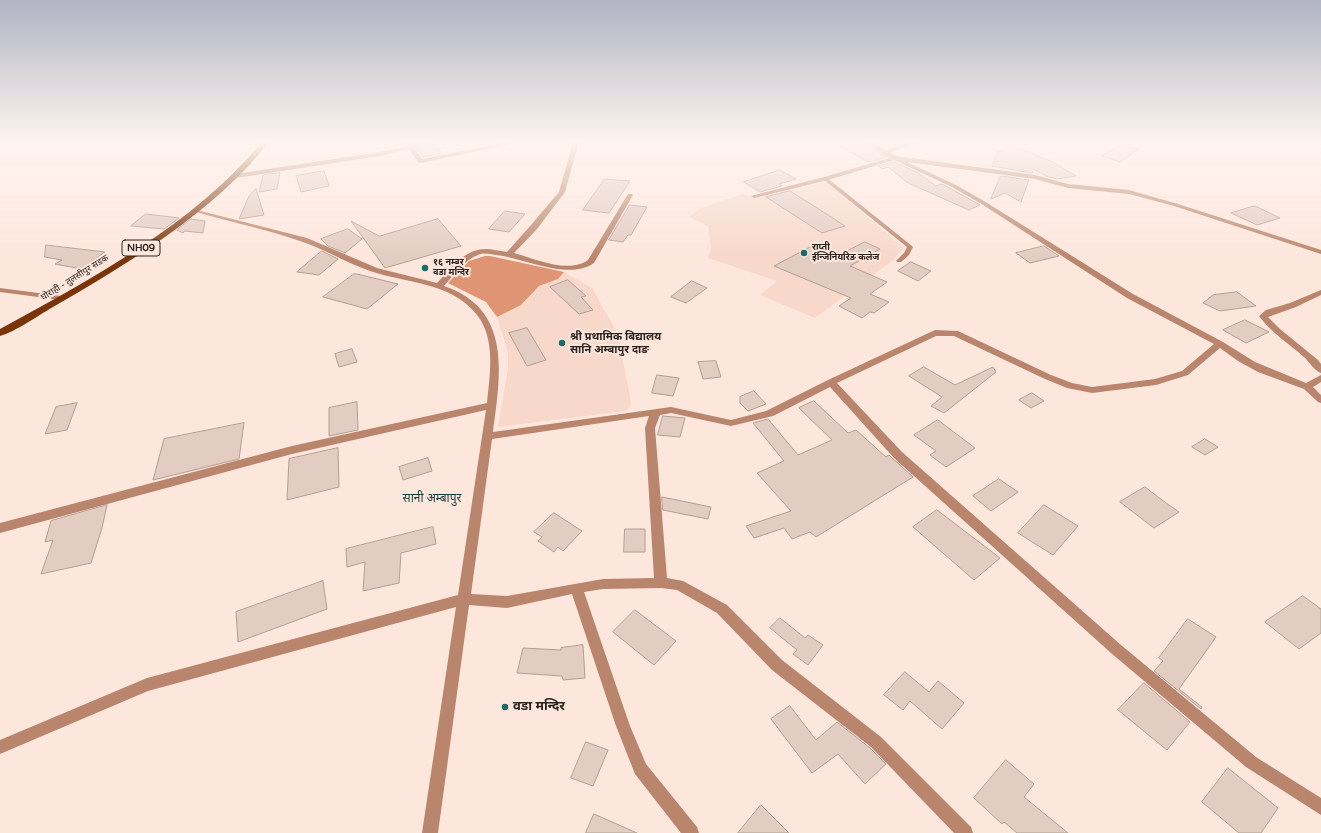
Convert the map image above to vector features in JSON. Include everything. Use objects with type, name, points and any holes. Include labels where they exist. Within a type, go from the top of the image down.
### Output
[{"type":"main road","name":"घोराही - तुलसीपुर सडक","points":[[0,333],[61,298],[168,232],[230,181]]},
{"type":"street","points":[[509,254],[534,227],[562,192],[565,181]]},
{"type":"street","points":[[754,196],[818,181]]},
{"type":"street","points":[[943,181],[982,202],[1130,296],[1220,344],[1239,359],[1256,369],[1307,388],[1321,400]]},
{"type":"street","points":[[1049,181],[1068,186],[1129,192],[1176,205],[1321,252]]},
{"type":"street","points":[[439,286],[462,261],[475,253],[484,250],[509,254],[562,268],[584,266],[591,261],[630,195]]},
{"type":"street","points":[[195,210],[304,240],[373,270],[439,286],[465,300],[480,312],[491,330],[496,356],[492,405],[430,833]]},
{"type":"street","points":[[0,290],[61,298]]},
{"type":"street","points":[[1321,292],[1293,305],[1269,312],[1263,316],[1272,328],[1312,358],[1321,370]]},
{"type":"street","points":[[488,436],[671,410],[731,423],[769,414],[831,382],[935,333],[955,333],[1048,377],[1070,386],[1092,390],[1156,382],[1185,373],[1220,344]]},
{"type":"street","points":[[1307,388],[1321,378]]},
{"type":"street","points":[[831,382],[898,455],[1116,649],[1251,762],[1321,807]]},
{"type":"street","points":[[0,528],[292,450],[492,405]]},
{"type":"street","points":[[656,412],[650,428],[661,583]]},
{"type":"street","points":[[0,747],[147,685],[465,599],[507,602],[604,584],[661,583],[679,585],[722,608],[777,665],[876,742],[965,833]]},
{"type":"street","points":[[576,588],[623,726],[640,769],[691,833]]},
{"type":"lane","points":[[828,181],[910,247],[907,254],[899,261]]},
{"type":"shaded area","name":"राप्ती ईन्जिनियरिङ कलेज","points":[[826,182],[904,248],[892,261],[815,318],[760,295],[777,281],[708,258],[711,248],[708,226],[689,217],[699,209],[743,194],[754,198]]},
{"type":"shaded area","points":[[485,256],[564,272],[558,279],[539,286],[521,305],[497,317],[486,302],[448,283],[469,261]]},
{"type":"shaded area","name":"श्री प्रथामिक बिद्यालय सानि अम्बापुर दाङ","points":[[564,272],[592,288],[618,334],[631,403],[630,407],[625,411],[498,427],[508,369],[508,352],[497,317],[521,305],[539,286],[558,279]]},
{"type":"building","points":[[262,181],[279,181],[277,189],[259,192]]},
{"type":"building","points":[[298,181],[327,181],[329,186],[301,192]]},
{"type":"building","points":[[604,181],[630,181],[609,213],[583,210]]},
{"type":"building","points":[[790,181],[779,184],[782,186],[760,192],[744,182]]},
{"type":"building","points":[[905,181],[929,181],[936,186],[941,184],[980,205],[969,210]]},
{"type":"building","points":[[999,181],[1029,181],[1021,202],[1005,193],[991,199]]},
{"type":"building","points":[[256,189],[264,215],[239,219],[249,196]]},
{"type":"building","points":[[790,191],[845,226],[822,233],[766,197]]},
{"type":"building","points":[[630,205],[647,207],[631,235],[628,235],[623,242],[609,240]]},
{"type":"building","points":[[1255,206],[1280,218],[1257,225],[1231,213]]},
{"type":"building","points":[[505,211],[525,214],[509,232],[489,229]]},
{"type":"building","points":[[146,214],[179,218],[164,229],[131,226]]},
{"type":"building","points":[[191,219],[205,221],[203,233],[185,231],[183,233],[177,230]]},
{"type":"building","points":[[438,219],[461,246],[385,268],[351,221],[379,236]]},
{"type":"building","points":[[348,229],[362,239],[345,253],[328,246],[321,239]]},
{"type":"building","points":[[865,242],[880,249],[850,266],[887,282],[870,294],[889,302],[874,313],[870,312],[862,318],[839,306],[851,298],[774,266],[810,247],[833,258]]},
{"type":"building","points":[[46,245],[105,252],[81,269],[55,264],[62,260],[45,257]]},
{"type":"building","points":[[1044,246],[1059,256],[1030,263],[1016,253]]},
{"type":"building","points":[[322,251],[338,259],[319,275],[297,272]]},
{"type":"building","points":[[911,262],[931,271],[918,281],[898,271]]},
{"type":"building","points":[[354,274],[398,284],[367,309],[323,297]]},
{"type":"building","points":[[568,280],[586,296],[581,297],[593,310],[579,314],[550,287]]},
{"type":"building","points":[[692,281],[707,288],[686,303],[671,297]]},
{"type":"building","points":[[1237,292],[1256,306],[1220,311],[1203,303],[1213,295]]},
{"type":"building","points":[[1245,320],[1269,332],[1246,343],[1223,330]]},
{"type":"building","points":[[527,328],[546,360],[527,366],[509,333]]},
{"type":"building","points":[[352,349],[357,362],[339,367],[335,354]]},
{"type":"building","points":[[716,361],[721,377],[703,379],[698,362]]},
{"type":"building","points":[[924,367],[955,385],[993,367],[996,372],[944,413],[931,406],[942,397],[909,376]]},
{"type":"building","points":[[657,375],[679,378],[673,396],[652,393]]},
{"type":"building","points":[[754,391],[766,404],[748,411],[740,403],[740,397]]},
{"type":"building","points":[[1032,393],[1044,401],[1031,408],[1019,400]]},
{"type":"building","points":[[814,401],[848,433],[856,430],[886,457],[889,455],[913,477],[816,537],[810,532],[792,539],[784,528],[754,538],[746,526],[791,511],[757,473],[784,461],[753,423],[768,419],[798,455],[832,440],[799,408]]},
{"type":"building","points":[[357,402],[358,430],[329,436],[329,408]]},
{"type":"building","points":[[77,403],[67,430],[45,434],[56,407]]},
{"type":"building","points":[[663,416],[685,418],[680,437],[658,435]]},
{"type":"building","points":[[938,420],[975,448],[946,467],[930,455],[936,451],[914,435]]},
{"type":"building","points":[[244,423],[239,459],[153,480],[164,439]]},
{"type":"building","points":[[1205,439],[1218,447],[1205,455],[1192,447]]},
{"type":"building","points":[[338,448],[339,487],[287,500],[289,459]]},
{"type":"building","points":[[428,458],[432,471],[403,480],[399,467]]},
{"type":"building","points":[[999,479],[1018,492],[991,511],[973,496]]},
{"type":"building","points":[[1145,487],[1179,512],[1154,528],[1120,502]]},
{"type":"building","points":[[662,497],[711,507],[708,519],[663,510]]},
{"type":"building","points":[[107,505],[102,528],[91,563],[41,574],[53,540],[45,542],[51,521]]},
{"type":"building","points":[[1044,505],[1078,526],[1053,555],[1018,533]]},
{"type":"building","points":[[937,510],[1000,558],[974,580],[913,527]]},
{"type":"building","points":[[554,513],[582,531],[563,551],[558,547],[554,552],[538,541],[542,537],[534,532]]},
{"type":"building","points":[[433,527],[436,544],[401,553],[399,583],[363,591],[365,562],[347,567],[346,549]]},
{"type":"building","points":[[625,529],[645,529],[645,552],[624,552]]},
{"type":"building","points":[[323,581],[327,609],[238,642],[236,612]]},
{"type":"building","points":[[1303,596],[1321,609],[1321,633],[1299,649],[1265,622]]},
{"type":"building","points":[[635,610],[676,641],[654,665],[613,632]]},
{"type":"building","points":[[780,618],[805,638],[808,635],[823,645],[808,665],[793,654],[797,650],[770,628]]},
{"type":"building","points":[[1188,619],[1216,637],[1179,689],[1202,707],[1201,709],[1154,671],[1163,661],[1159,658]]},
{"type":"building","points":[[583,645],[585,678],[563,680],[562,676],[517,673],[523,648],[561,650],[561,648]]},
{"type":"building","points":[[905,672],[929,692],[938,681],[964,703],[942,729],[910,701],[903,710],[884,695]]},
{"type":"building","points":[[1144,683],[1190,722],[1167,750],[1118,710]]},
{"type":"building","points":[[790,706],[816,740],[837,722],[870,748],[886,764],[865,784],[838,754],[812,773],[771,719]]},
{"type":"building","points":[[586,742],[608,750],[593,786],[571,778]]},
{"type":"building","points":[[1006,760],[1034,784],[1024,797],[1068,833],[1017,833],[1004,822],[1002,824],[974,798]]},
{"type":"building","points":[[1228,768],[1278,808],[1261,833],[1239,833],[1202,802]]},
{"type":"building","points":[[761,805],[789,833],[738,833]]},
{"type":"building","points":[[594,814],[637,833],[586,833]]},
{"type":"place","name":"राप्ती ईन्जिनियरिङ कलेज","points":[[804,253]]},
{"type":"place","name":"१६ नम्बर वडा मन्दिर","points":[[425,268]]},
{"type":"place","name":"श्री प्रथामिक बिद्यालय सानि अम्बापुर दाङ","points":[[562,343]]},
{"type":"place","name":"वडा मन्दिर","points":[[505,707]]},
{"type":"district","name":"सानी अम्बापुर","points":[[432,499]]}]
